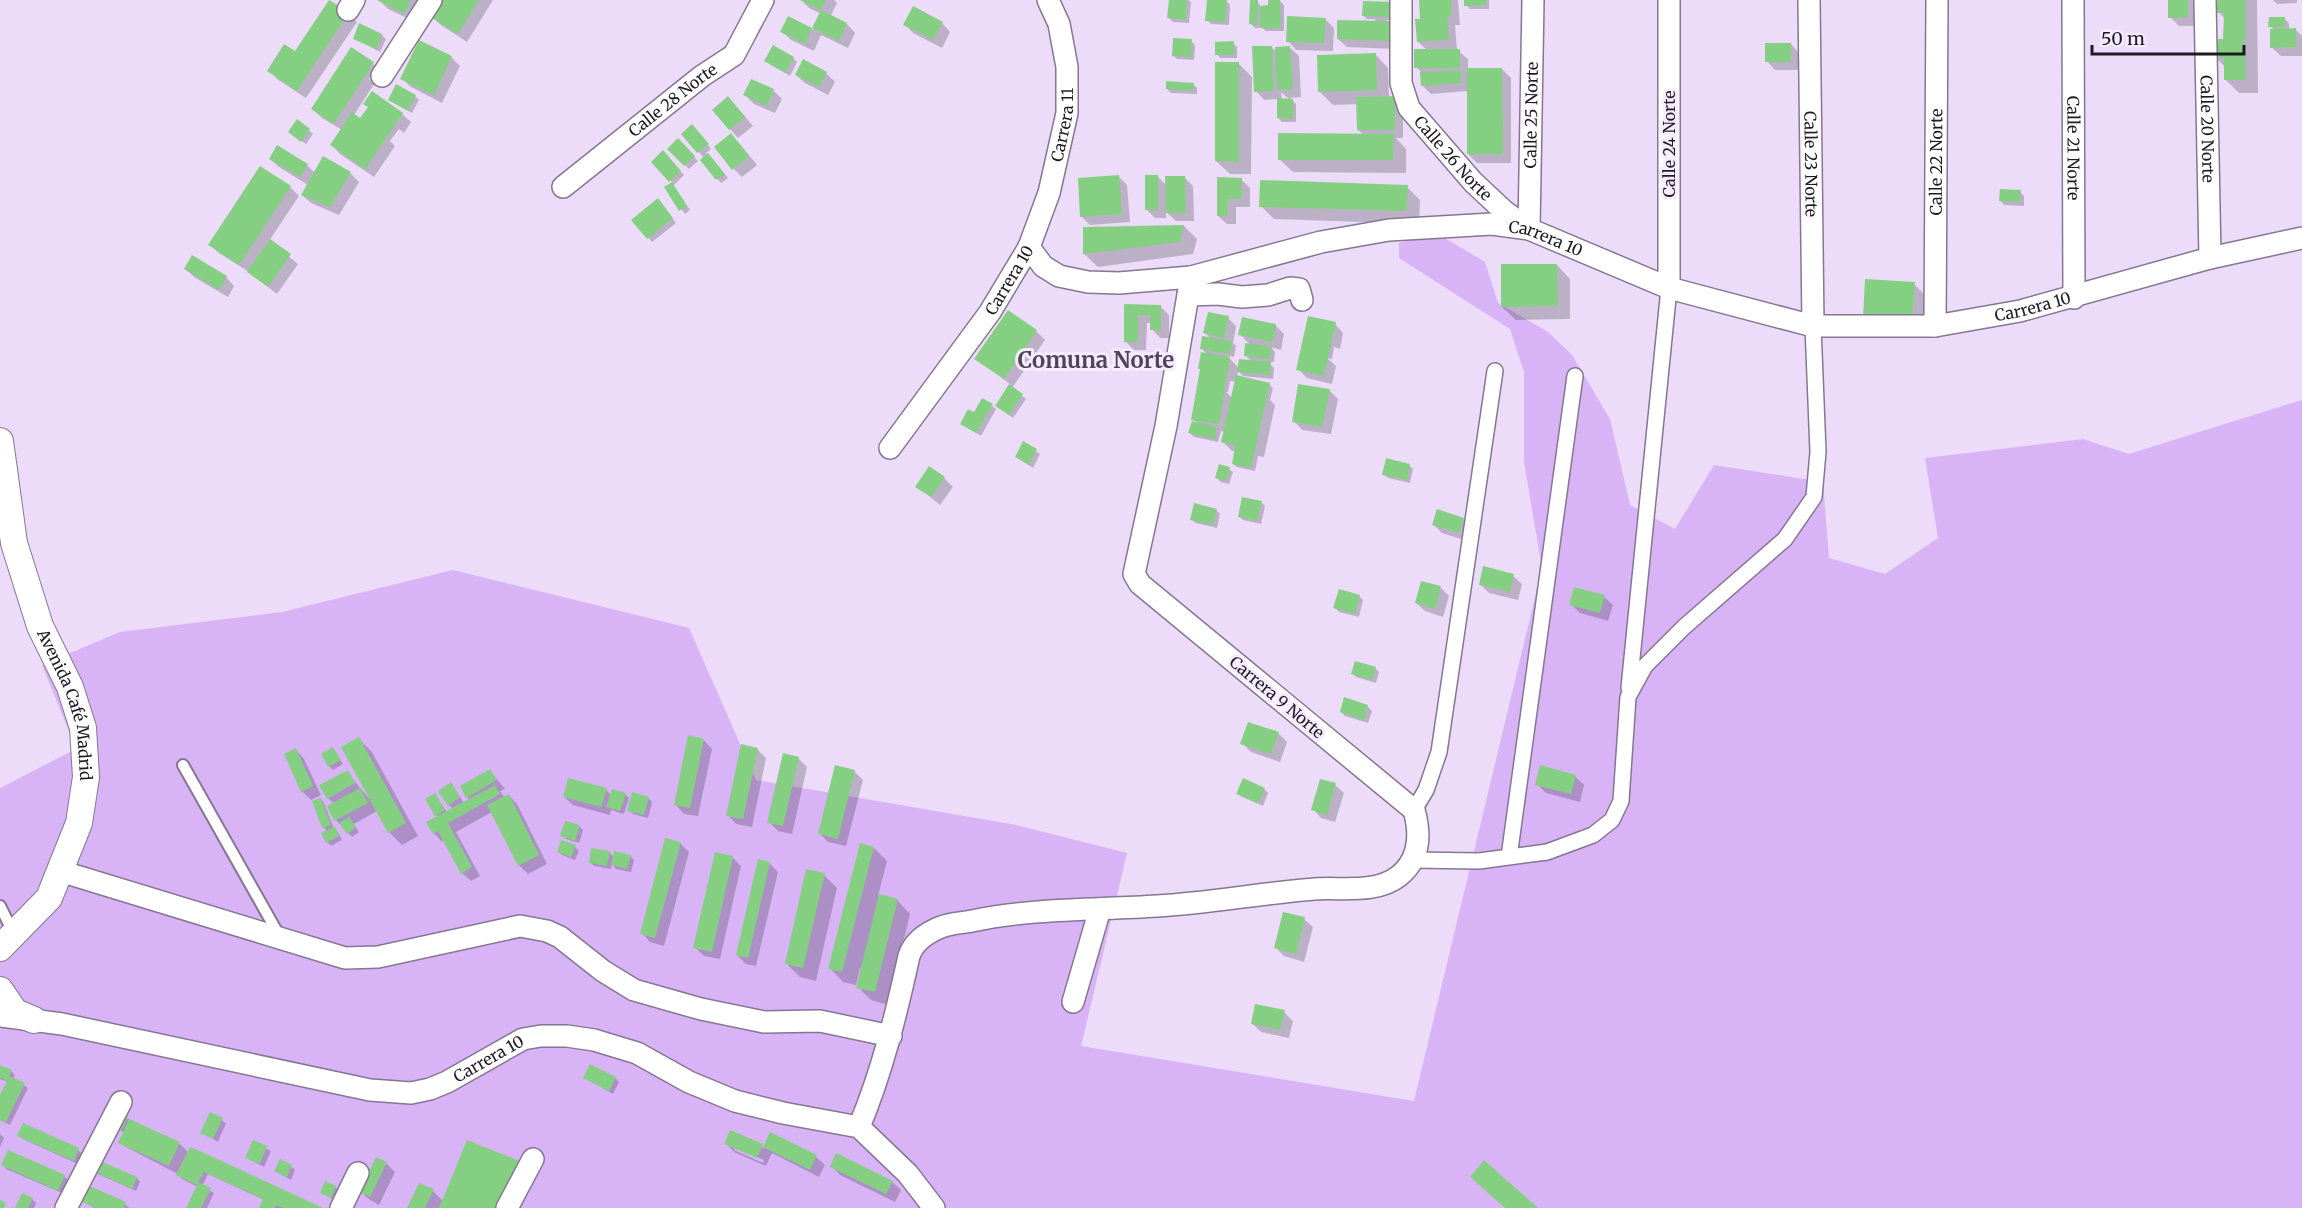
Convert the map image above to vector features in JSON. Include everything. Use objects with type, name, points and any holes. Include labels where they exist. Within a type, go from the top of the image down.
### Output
[{"type":"street","points":[[382,76],[431,0]]},
{"type":"street","name":"Calle 28 Norte","points":[[563,187],[702,76],[734,55],[763,0]]},
{"type":"street","name":"Carrera 11","points":[[1029,247],[1049,193],[1067,113],[1067,67],[1059,24],[1048,0]]},
{"type":"street","name":"Calle 26 Norte","points":[[1401,0],[1401,83],[1409,108],[1473,182],[1504,211],[1529,229]]},
{"type":"street","name":"Calle 25 Norte","points":[[1529,229],[1533,0]]},
{"type":"street","name":"Calle 24 Norte","points":[[1669,0],[1669,288]]},
{"type":"street","name":"Calle 23 Norte","points":[[1809,0],[1813,326]]},
{"type":"street","name":"Calle 22 Norte","points":[[1935,326],[1937,0]]},
{"type":"street","name":"Calle 21 Norte","points":[[2073,0],[2074,298]]},
{"type":"street","name":"Calle 20 Norte","points":[[2205,0],[2210,258]]},
{"type":"street","name":"Carrera 10","points":[[890,448],[990,312],[1029,247],[1043,266],[1059,276],[1088,282],[1190,286],[1321,242],[1389,230],[1491,224],[1529,229],[1669,288],[1813,326],[1935,326],[2020,311],[2074,298],[2210,258],[2302,238]]},
{"type":"street","points":[[1190,286],[1218,294],[1242,297],[1268,295],[1290,288],[1299,289],[1302,300]]},
{"type":"street","name":"Carrera 9 Norte","points":[[1190,286],[1166,426],[1134,574],[1140,584],[1414,810]]},
{"type":"street","points":[[1413,860],[1479,861],[1546,852],[1600,831],[1612,820],[1621,801],[1628,697],[1669,288]]},
{"type":"street","points":[[1628,697],[1645,666],[1684,627],[1785,539],[1814,497],[1818,452],[1813,326]]},
{"type":"street","points":[[934,1208],[908,1174],[859,1127],[874,1091],[891,1035],[909,956],[912,948],[920,939],[943,926],[1004,914],[1161,906],[1317,889],[1379,886],[1398,876],[1413,860],[1419,826],[1414,810],[1426,790],[1439,752],[1495,370]]},
{"type":"street","points":[[1509,857],[1575,376]]},
{"type":"street","name":"Avenida Café Madrid","points":[[0,441],[14,543],[40,626],[70,687],[83,728],[86,777],[80,822],[49,898],[4,945]]},
{"type":"street","points":[[60,871],[345,958],[378,957],[520,926],[534,927],[560,936],[603,971],[634,990],[701,1009],[764,1022],[820,1020],[891,1035]]},
{"type":"street","points":[[1073,1002],[1100,909]]},
{"type":"street","points":[[0,990],[15,1012],[34,1020]]},
{"type":"street","name":"Carrera 10","points":[[0,1016],[62,1024],[369,1090],[411,1094],[447,1082],[523,1039],[567,1036],[594,1040],[637,1053],[689,1082],[735,1101],[783,1113],[859,1127]]},
{"type":"street","points":[[66,1208],[121,1102]]},
{"type":"street","points":[[507,1208],[533,1160]]},
{"type":"street","points":[[341,1208],[358,1173]]},
{"type":"lane","points":[[183,765],[280,938]]},
{"type":"lane","points":[[0,906],[4,945]]},
{"type":"shaded area","points":[[1438,234],[1485,262],[1498,303],[1548,332],[1572,355],[1610,419],[1630,505],[1675,529],[1714,465],[1823,482],[1829,558],[1885,574],[1938,538],[1925,458],[2083,439],[2129,454],[2302,400],[2302,1208],[0,1208],[0,788],[76,749],[42,665],[120,632],[282,612],[453,570],[689,628],[756,780],[1016,825],[1127,853],[1081,1046],[1414,1101],[1542,568],[1524,462],[1524,372],[1510,329],[1399,258],[1399,243]]},
{"type":"building","points":[[329,0],[349,12],[297,91],[267,71],[284,44],[295,51]]},
{"type":"building","points":[[377,0],[411,0],[404,14]]},
{"type":"building","points":[[441,0],[479,0],[458,34],[430,17]]},
{"type":"building","points":[[800,0],[826,0],[821,10]]},
{"type":"building","points":[[1169,0],[1187,0],[1186,20],[1167,18]]},
{"type":"building","points":[[1207,0],[1227,0],[1225,22],[1205,21]]},
{"type":"building","points":[[1250,0],[1258,0],[1257,25],[1249,24]]},
{"type":"building","points":[[1268,0],[1280,0],[1281,28],[1260,28],[1260,6],[1268,5]]},
{"type":"building","points":[[1419,0],[1451,0],[1452,16],[1447,17],[1449,40],[1417,42],[1415,19],[1420,19]]},
{"type":"building","points":[[1464,0],[1486,0],[1486,5],[1464,6]]},
{"type":"building","points":[[2168,0],[2188,0],[2188,17],[2168,18]]},
{"type":"building","points":[[2217,0],[2245,0],[2245,80],[2224,80],[2224,58],[2214,58],[2214,39],[2223,39],[2224,13],[2217,13]]},
{"type":"building","points":[[1363,1],[1391,2],[1390,17],[1362,16]]},
{"type":"building","points":[[913,6],[943,22],[933,40],[903,25]]},
{"type":"building","points":[[821,10],[847,23],[839,41],[812,28]]},
{"type":"building","points":[[788,16],[812,28],[805,44],[780,32]]},
{"type":"building","points":[[1287,16],[1326,18],[1324,43],[1286,42]]},
{"type":"building","points":[[2269,17],[2285,17],[2285,27],[2268,27]]},
{"type":"building","points":[[1337,20],[1390,21],[1389,41],[1337,39]]},
{"type":"building","points":[[359,23],[382,34],[376,49],[353,39]]},
{"type":"building","points":[[2296,28],[2296,47],[2270,48],[2270,29]]},
{"type":"building","points":[[1173,38],[1192,39],[1191,57],[1172,56]]},
{"type":"building","points":[[419,40],[452,56],[434,95],[400,79]]},
{"type":"building","points":[[1234,41],[1234,55],[1215,55],[1215,42]]},
{"type":"building","points":[[1765,43],[1791,43],[1791,62],[1765,62]]},
{"type":"building","points":[[773,45],[794,57],[785,73],[764,61]]},
{"type":"building","points":[[1252,46],[1272,46],[1274,91],[1254,92]]},
{"type":"building","points":[[1290,46],[1293,89],[1277,90],[1275,47]]},
{"type":"building","points":[[351,47],[374,62],[334,124],[311,109]]},
{"type":"building","points":[[1414,49],[1460,49],[1460,68],[1414,68]]},
{"type":"building","points":[[1376,53],[1377,90],[1318,92],[1317,55]]},
{"type":"building","points":[[803,59],[827,72],[819,87],[795,75]]},
{"type":"building","points":[[1215,62],[1239,62],[1239,162],[1215,161]]},
{"type":"building","points":[[1467,68],[1502,68],[1503,154],[1467,154]]},
{"type":"building","points":[[1460,70],[1461,83],[1421,86],[1420,72]]},
{"type":"building","points":[[751,79],[774,89],[767,106],[743,95]]},
{"type":"building","points":[[1166,81],[1194,83],[1193,91],[1166,89]]},
{"type":"building","points":[[396,84],[416,95],[408,111],[388,100]]},
{"type":"building","points":[[372,91],[403,113],[365,169],[330,145],[352,112],[360,118],[368,107],[363,104]]},
{"type":"building","points":[[728,96],[745,117],[729,130],[712,110]]},
{"type":"building","points":[[1395,96],[1395,130],[1357,130],[1356,97]]},
{"type":"building","points":[[1277,98],[1293,99],[1293,119],[1277,118]]},
{"type":"building","points":[[297,119],[310,129],[301,142],[288,132]]},
{"type":"building","points":[[692,124],[709,144],[697,153],[681,134]]},
{"type":"building","points":[[731,133],[749,156],[732,170],[714,147]]},
{"type":"building","points":[[1278,133],[1394,134],[1393,160],[1278,160]]},
{"type":"building","points":[[678,138],[695,156],[684,166],[667,149]]},
{"type":"building","points":[[277,145],[308,164],[300,177],[269,159]]},
{"type":"building","points":[[663,150],[681,171],[669,182],[651,162]]},
{"type":"building","points":[[708,153],[725,174],[716,180],[700,160]]},
{"type":"building","points":[[323,156],[351,172],[330,207],[301,195]]},
{"type":"building","points":[[260,166],[291,186],[239,265],[208,245]]},
{"type":"building","points":[[1119,175],[1122,214],[1080,217],[1078,178]]},
{"type":"building","points":[[1145,175],[1158,175],[1158,210],[1145,210]]},
{"type":"building","points":[[1165,176],[1185,176],[1186,213],[1166,213]]},
{"type":"building","points":[[1217,177],[1242,178],[1241,199],[1228,199],[1227,216],[1217,216]]},
{"type":"building","points":[[1260,180],[1408,185],[1406,211],[1259,207]]},
{"type":"building","points":[[672,182],[687,206],[679,211],[664,187]]},
{"type":"building","points":[[2000,189],[2021,190],[2020,202],[1999,201]]},
{"type":"building","points":[[658,198],[673,218],[647,239],[631,220]]},
{"type":"building","points":[[1184,225],[1180,242],[1083,254],[1083,227]]},
{"type":"building","points":[[270,239],[291,254],[268,287],[247,272]]},
{"type":"building","points":[[192,255],[227,276],[219,290],[184,269]]},
{"type":"building","points":[[1501,264],[1557,264],[1558,306],[1501,307]]},
{"type":"building","points":[[1865,279],[1915,282],[1912,320],[1863,318]]},
{"type":"building","points":[[1124,304],[1161,305],[1161,330],[1150,330],[1150,315],[1138,315],[1138,342],[1124,342]]},
{"type":"building","points":[[1008,310],[1037,330],[1004,379],[974,359]]},
{"type":"building","points":[[1208,312],[1229,316],[1224,338],[1203,333]]},
{"type":"building","points":[[1308,316],[1336,322],[1324,376],[1296,370]]},
{"type":"building","points":[[1242,317],[1276,324],[1272,342],[1238,335]]},
{"type":"building","points":[[1202,336],[1232,341],[1230,354],[1200,349]]},
{"type":"building","points":[[1245,343],[1272,347],[1270,359],[1244,356]]},
{"type":"building","points":[[1201,352],[1230,357],[1219,424],[1191,420]]},
{"type":"building","points":[[1239,359],[1271,362],[1270,375],[1237,372]]},
{"type":"building","points":[[1236,375],[1270,383],[1251,468],[1232,464],[1235,446],[1221,442]]},
{"type":"building","points":[[1009,384],[1023,394],[1009,415],[995,406]]},
{"type":"building","points":[[1298,384],[1330,389],[1322,427],[1292,422]]},
{"type":"building","points":[[982,398],[993,404],[976,433],[960,424],[968,409],[974,412]]},
{"type":"building","points":[[1192,421],[1217,427],[1215,439],[1188,433]]},
{"type":"building","points":[[1023,441],[1037,449],[1029,465],[1015,457]]},
{"type":"building","points":[[1386,458],[1410,464],[1407,480],[1382,475]]},
{"type":"building","points":[[1219,464],[1230,467],[1226,481],[1215,478]]},
{"type":"building","points":[[929,466],[945,477],[931,497],[915,487]]},
{"type":"building","points":[[1242,497],[1262,501],[1257,521],[1238,517]]},
{"type":"building","points":[[1194,503],[1217,509],[1213,525],[1190,520]]},
{"type":"building","points":[[1437,509],[1464,518],[1459,533],[1432,525]]},
{"type":"building","points":[[1483,566],[1514,574],[1510,592],[1479,585]]},
{"type":"building","points":[[1421,581],[1441,586],[1435,609],[1415,603]]},
{"type":"building","points":[[1574,587],[1605,595],[1600,613],[1569,605]]},
{"type":"building","points":[[1339,589],[1360,595],[1355,614],[1333,608]]},
{"type":"building","points":[[1355,661],[1376,667],[1372,680],[1351,674]]},
{"type":"building","points":[[1344,697],[1368,705],[1364,720],[1340,712]]},
{"type":"building","points":[[1248,722],[1279,732],[1271,754],[1240,744]]},
{"type":"building","points":[[688,735],[704,739],[690,808],[674,805]]},
{"type":"building","points":[[359,737],[406,823],[388,833],[341,747]]},
{"type":"building","points":[[741,744],[758,748],[743,819],[726,816]]},
{"type":"building","points":[[333,747],[341,760],[328,767],[321,754]]},
{"type":"building","points":[[296,748],[313,786],[301,792],[284,754]]},
{"type":"building","points":[[783,753],[799,757],[783,826],[767,823]]},
{"type":"building","points":[[835,765],[855,770],[838,839],[818,834]]},
{"type":"building","points":[[1540,765],[1576,775],[1571,794],[1535,785]]},
{"type":"building","points":[[490,769],[497,780],[466,798],[460,786]]},
{"type":"building","points":[[348,770],[355,783],[327,799],[319,785]]},
{"type":"building","points":[[568,778],[607,788],[601,807],[563,797]]},
{"type":"building","points":[[1243,778],[1265,788],[1259,803],[1236,794]]},
{"type":"building","points":[[1320,779],[1336,783],[1327,815],[1311,810]]},
{"type":"building","points":[[451,782],[460,797],[448,806],[438,791]]},
{"type":"building","points":[[495,785],[500,794],[448,823],[472,867],[461,874],[438,831],[433,834],[426,822]]},
{"type":"building","points":[[360,788],[368,803],[334,821],[327,806]]},
{"type":"building","points":[[612,789],[626,793],[620,811],[606,807]]},
{"type":"building","points":[[632,792],[649,797],[644,815],[627,811]]},
{"type":"building","points":[[435,793],[445,810],[435,816],[425,799]]},
{"type":"building","points":[[509,794],[539,855],[518,866],[487,805]]},
{"type":"building","points":[[321,798],[331,825],[322,828],[312,801]]},
{"type":"building","points":[[349,817],[356,827],[347,834],[339,823]]},
{"type":"building","points":[[565,821],[580,825],[575,841],[560,836]]},
{"type":"building","points":[[335,826],[339,836],[326,843],[321,833]]},
{"type":"building","points":[[665,838],[681,842],[655,938],[640,934]]},
{"type":"building","points":[[561,840],[576,845],[571,857],[557,852]]},
{"type":"building","points":[[860,843],[874,847],[842,972],[828,969]]},
{"type":"building","points":[[591,848],[610,851],[607,866],[589,863]]},
{"type":"building","points":[[614,851],[631,855],[627,869],[611,865]]},
{"type":"building","points":[[715,852],[733,856],[712,952],[693,948]]},
{"type":"building","points":[[758,859],[770,862],[748,958],[736,955]]},
{"type":"building","points":[[806,869],[825,873],[803,968],[785,964]]},
{"type":"building","points":[[879,894],[898,899],[875,992],[856,988]]},
{"type":"building","points":[[1283,912],[1305,917],[1296,954],[1274,948]]},
{"type":"building","points":[[1255,1004],[1285,1010],[1280,1030],[1251,1024]]},
{"type":"building","points":[[590,1064],[616,1077],[609,1091],[583,1078]]},
{"type":"building","points":[[0,1065],[12,1070],[9,1076],[25,1083],[6,1122],[0,1120],[0,1095],[7,1081],[0,1078]]},
{"type":"building","points":[[121,1112],[128,1116],[121,1131],[113,1127]]},
{"type":"building","points":[[210,1112],[223,1118],[213,1139],[200,1133]]},
{"type":"building","points":[[129,1119],[180,1142],[169,1166],[118,1143]]},
{"type":"building","points":[[23,1123],[79,1148],[74,1161],[17,1136]]},
{"type":"building","points":[[730,1130],[763,1144],[757,1158],[724,1144]]},
{"type":"building","points":[[770,1132],[817,1155],[810,1170],[763,1147]]},
{"type":"building","points":[[253,1140],[267,1146],[260,1164],[245,1158]]},
{"type":"building","points":[[467,1140],[522,1162],[503,1208],[439,1208]]},
{"type":"building","points":[[190,1147],[323,1208],[283,1208],[276,1205],[275,1208],[259,1208],[263,1199],[204,1172],[198,1182],[211,1188],[201,1208],[186,1208],[197,1185],[176,1175]]},
{"type":"building","points":[[8,1150],[65,1175],[58,1191],[1,1165]]},
{"type":"building","points":[[836,1153],[893,1181],[886,1194],[830,1167]]},
{"type":"building","points":[[376,1157],[387,1162],[370,1197],[359,1192]]},
{"type":"building","points":[[280,1159],[292,1165],[287,1177],[274,1171]]},
{"type":"building","points":[[98,1160],[137,1177],[132,1189],[93,1171]]},
{"type":"building","points":[[1484,1160],[1538,1208],[1505,1208],[1470,1177]]},
{"type":"building","points":[[325,1181],[336,1186],[331,1198],[320,1193]]},
{"type":"building","points":[[419,1183],[434,1189],[425,1208],[407,1208]]},
{"type":"building","points":[[85,1184],[126,1202],[124,1208],[96,1208],[78,1200]]},
{"type":"building","points":[[22,1193],[33,1198],[28,1208],[15,1208]]},
{"type":"building","points":[[0,1200],[6,1203],[4,1208],[0,1208]]},
{"type":"district","name":"Comuna Norte","points":[[1096,360]]}]
